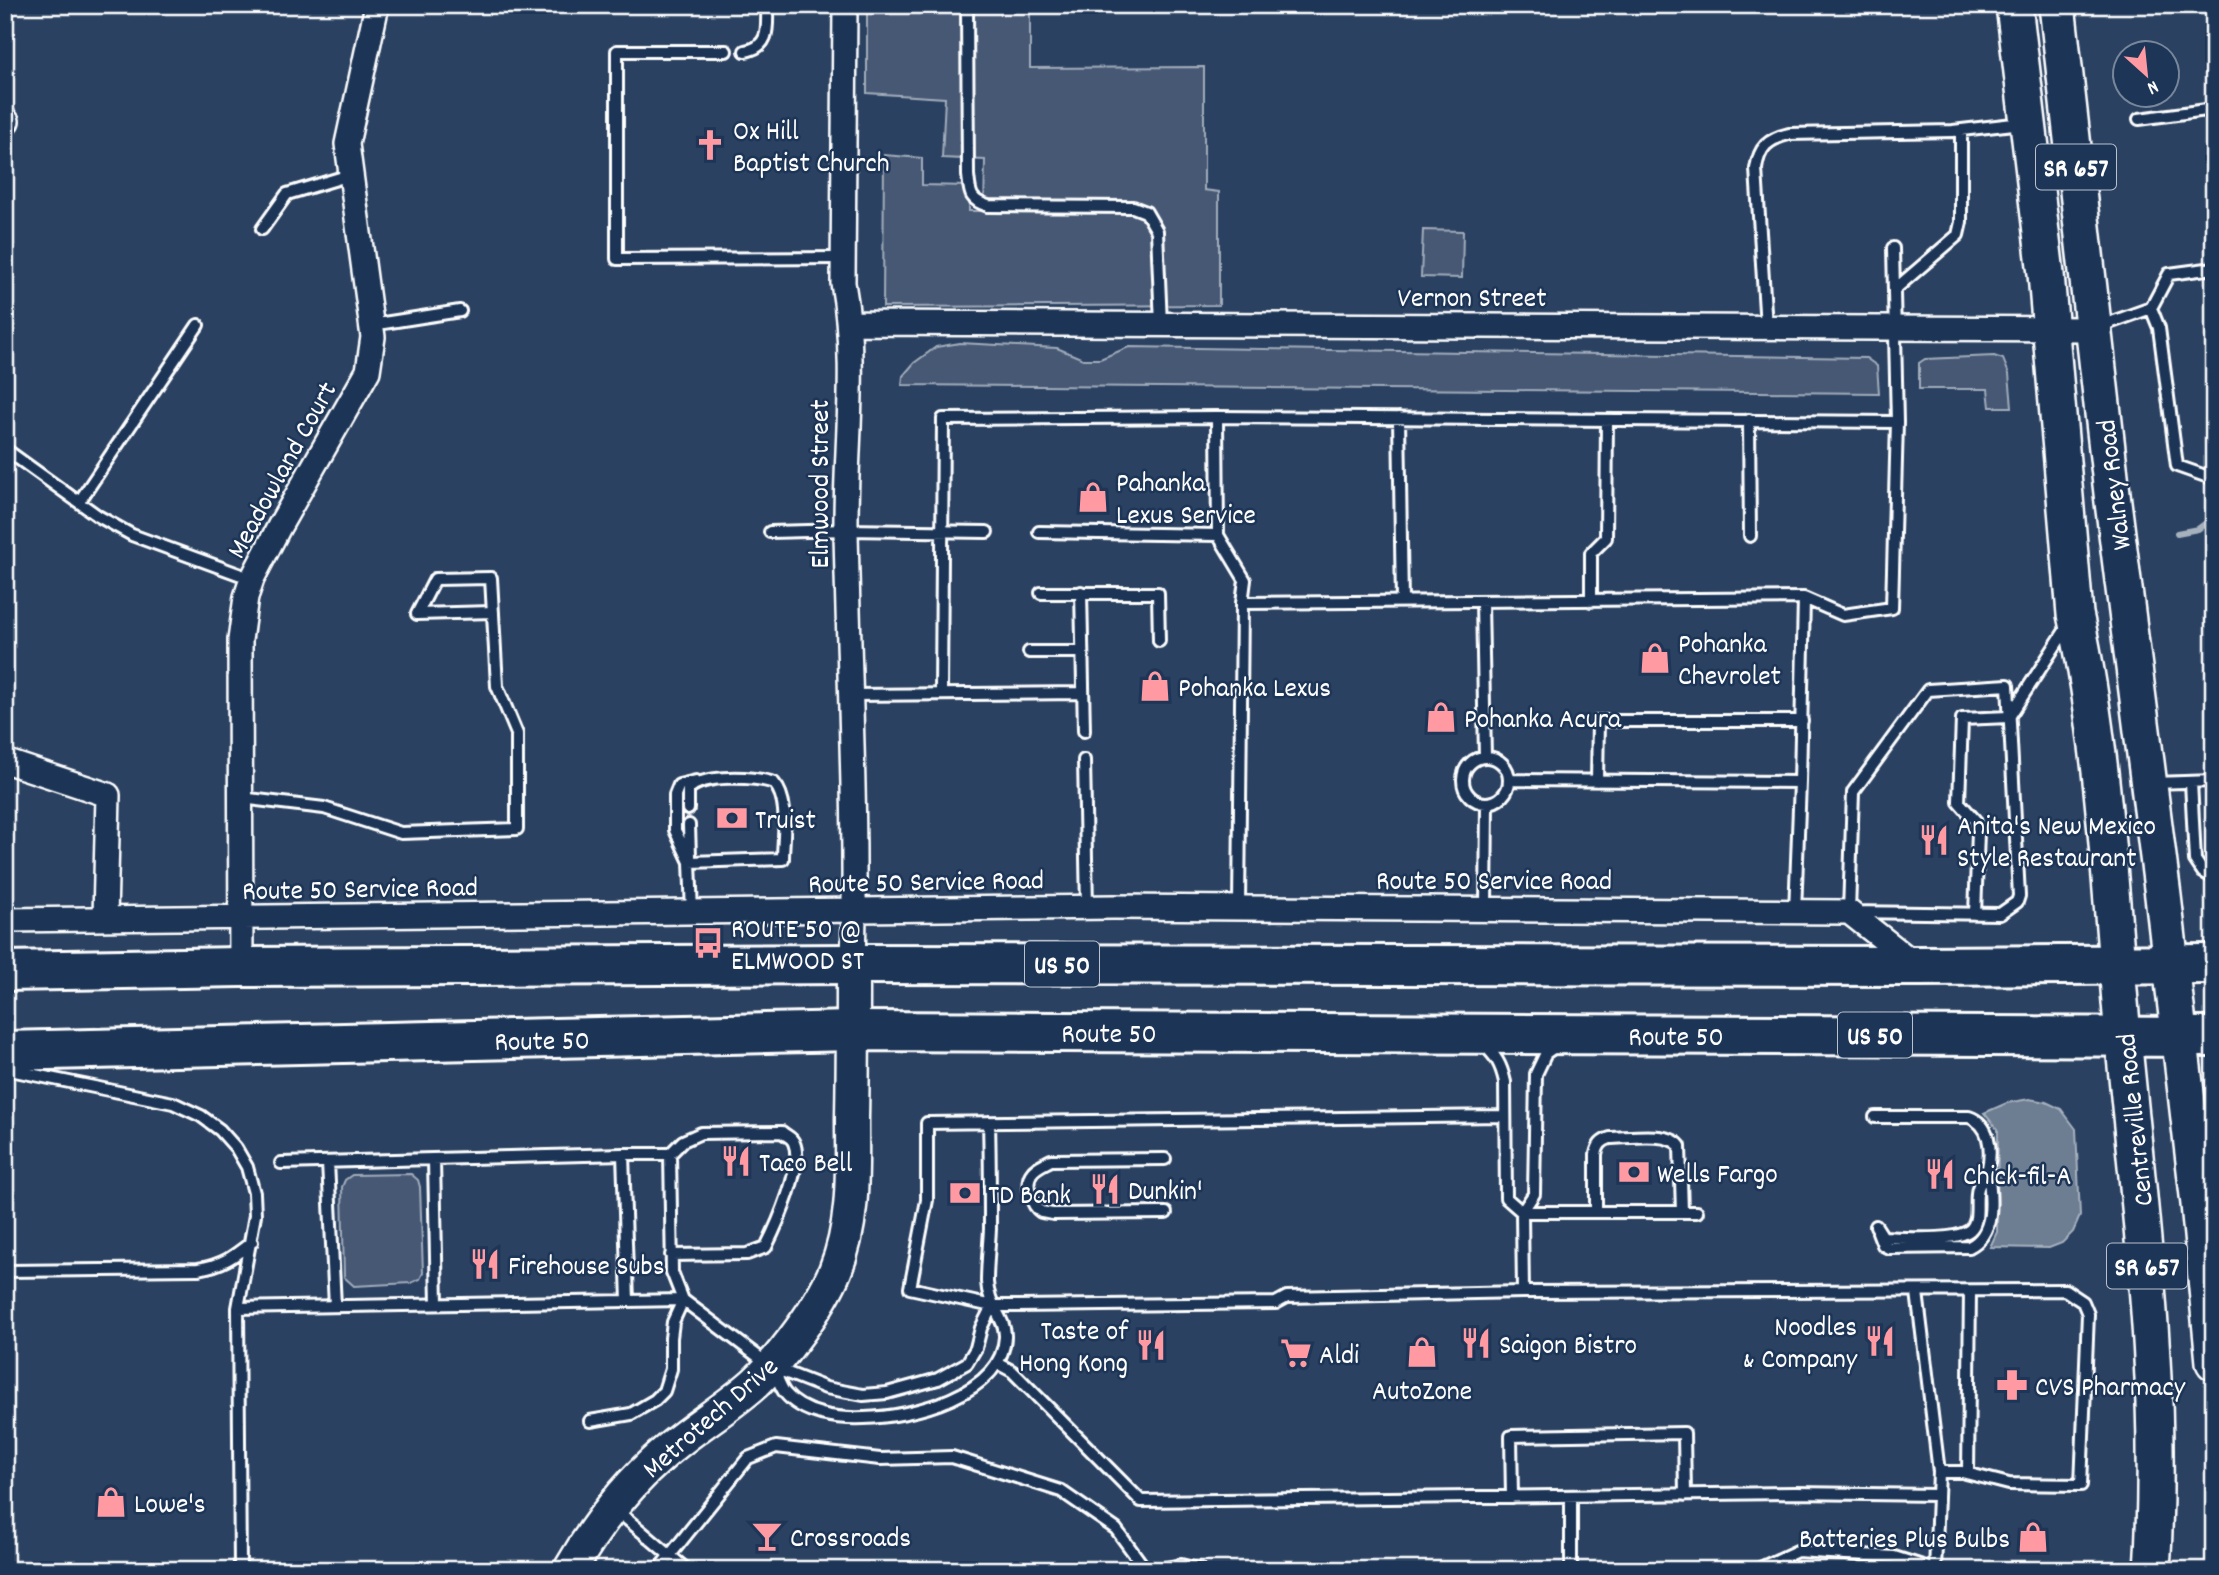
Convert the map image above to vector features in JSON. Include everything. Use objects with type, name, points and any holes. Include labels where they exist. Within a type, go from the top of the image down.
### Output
[{"type":"highway","name":"US 50","points":[[5,971],[853,964],[2214,964]]},
{"type":"highway","name":"Route 50","points":[[5,1051],[853,1031],[2196,1037]]},
{"type":"main road","name":"Walney Road","points":[[2014,5],[2051,328],[2076,614],[2098,760],[2118,964]]},
{"type":"main road","name":"Walney Road","points":[[2057,5],[2171,964]]},
{"type":"main road","name":"Centreville Road","points":[[2118,964],[2150,1294],[2155,1405],[2149,1564]]},
{"type":"main road","name":"Centreville Road","points":[[2171,964],[2196,1037],[2214,1362]]},
{"type":"street","name":"Meadowland Court","points":[[240,967],[240,640],[246,597],[252,579],[279,527],[368,371],[373,337],[347,144],[377,5]]},
{"type":"street","name":"Elmwood Street","points":[[845,5],[843,283],[849,323],[846,530],[855,911],[853,964]]},
{"type":"street","points":[[5,119],[5,125]]},
{"type":"street","name":"Vernon Street","points":[[849,323],[2094,329]]},
{"type":"street","points":[[5,761],[16,770],[108,795],[105,918]]},
{"type":"street","name":"Route 50 Service Road","points":[[5,920],[1087,907],[1849,912]]},
{"type":"street","points":[[1849,912],[1918,966]]},
{"type":"street","name":"Metrotech Drive","points":[[570,1570],[612,1507],[664,1453],[729,1406],[772,1367],[820,1300],[835,1270],[844,1242],[852,1183],[853,964]]},
{"type":"lane","points":[[745,51],[757,48],[767,36],[767,5]]},
{"type":"lane","points":[[967,5],[970,193],[976,202],[988,206],[1133,207],[1146,212],[1157,231],[1161,324]]},
{"type":"lane","points":[[726,51],[617,51],[617,259],[843,258]]},
{"type":"lane","points":[[2139,119],[2214,109]]},
{"type":"lane","points":[[1766,327],[1756,169],[1758,154],[1765,144],[1789,134],[1961,130],[2028,122]]},
{"type":"lane","points":[[1894,290],[1958,235],[1961,222],[1961,130]]},
{"type":"lane","points":[[262,229],[287,194],[351,174]]},
{"type":"lane","points":[[1242,603],[1804,598],[1843,614],[1892,608],[1897,422],[1893,248]]},
{"type":"lane","points":[[2094,329],[2151,309],[2169,274],[2214,268]]},
{"type":"lane","points":[[2151,309],[2159,328],[2177,466],[2214,479]]},
{"type":"lane","points":[[371,325],[460,311]]},
{"type":"lane","points":[[79,502],[198,325]]},
{"type":"lane","points":[[941,694],[943,419],[1217,417],[1897,422]]},
{"type":"lane","points":[[1217,417],[1218,535],[1245,580],[1242,603],[1239,908]]},
{"type":"lane","points":[[1399,418],[1402,602]]},
{"type":"lane","points":[[1591,601],[1591,553],[1606,538],[1607,419]]},
{"type":"lane","points":[[1749,420],[1750,536]]},
{"type":"lane","points":[[5,449],[98,516],[132,535],[252,579]]},
{"type":"lane","points":[[770,532],[987,531]]},
{"type":"lane","points":[[1039,532],[1218,535]]},
{"type":"lane","points":[[241,798],[324,808],[401,833],[517,829],[517,734],[497,686],[493,612],[491,578],[435,579],[418,614],[493,612]]},
{"type":"lane","points":[[1081,592],[1084,732]]},
{"type":"lane","points":[[1041,593],[1158,593],[1159,641]]},
{"type":"lane","points":[[1794,912],[1804,598]]},
{"type":"lane","points":[[1482,602],[1485,757]]},
{"type":"lane","points":[[2009,717],[2076,614]]},
{"type":"lane","points":[[1029,652],[1083,652]]},
{"type":"lane","points":[[2008,685],[2009,717],[2019,896],[2017,902],[2000,914],[1849,912],[1853,792],[1928,690],[2008,685]]},
{"type":"lane","points":[[850,695],[1083,693]]},
{"type":"lane","points":[[1975,914],[1978,832],[1975,820],[1959,802],[1962,719],[2009,717]]},
{"type":"lane","points":[[1597,781],[1598,721],[1801,721]]},
{"type":"lane","points":[[1485,757],[1503,764],[1509,780],[1505,794],[1487,803],[1473,799],[1464,784],[1467,767],[1475,760],[1485,757]]},
{"type":"lane","points":[[1084,760],[1087,907]]},
{"type":"lane","points":[[747,778],[774,783],[782,794],[783,859],[690,862],[675,830],[675,795],[679,785],[703,780],[747,778]]},
{"type":"lane","points":[[688,809],[688,790],[703,780]]},
{"type":"lane","points":[[1509,780],[1800,782]]},
{"type":"lane","points":[[2148,783],[2214,781]]},
{"type":"lane","points":[[2191,782],[2195,860],[2203,872],[2214,878]]},
{"type":"lane","points":[[1486,908],[1487,803]]},
{"type":"lane","points":[[689,825],[692,913]]},
{"type":"lane","points":[[1470,1034],[1496,1055],[1501,1064],[1505,1082],[1506,1198],[1522,1212],[1697,1212]]},
{"type":"lane","points":[[1523,1292],[1522,1212],[1534,1194],[1536,1074],[1546,1053],[1572,1034]]},
{"type":"lane","points":[[5,1069],[173,1103],[201,1116],[228,1139],[247,1167],[254,1193],[255,1215],[238,1308],[240,1570]]},
{"type":"lane","points":[[1504,1116],[927,1123],[927,1199],[910,1289],[992,1306],[1226,1305],[1276,1303],[1287,1297],[1523,1292],[2065,1290],[2083,1302],[2088,1314],[2081,1485],[2009,1484],[1968,1473],[1939,1472]]},
{"type":"lane","points":[[1875,1118],[1969,1117],[1984,1126],[1988,1140],[1987,1170],[1978,1188],[1972,1228],[1962,1235],[1948,1237],[1883,1237],[1876,1226]]},
{"type":"lane","points":[[772,1367],[785,1393],[807,1409],[823,1415],[865,1418],[923,1407],[967,1392],[981,1383],[997,1363],[1005,1340],[1005,1326],[992,1306],[987,1286],[989,1122]]},
{"type":"lane","points":[[281,1163],[670,1154],[683,1141],[701,1133],[782,1132],[791,1138],[796,1150],[794,1178],[766,1247],[747,1254],[671,1255]]},
{"type":"lane","points":[[1596,1212],[1596,1154],[1604,1140],[1665,1137],[1676,1141],[1682,1151],[1682,1212]]},
{"type":"lane","points":[[622,1154],[628,1301]]},
{"type":"lane","points":[[670,1154],[672,1272],[683,1300],[772,1367],[826,1388],[863,1395],[910,1387],[938,1379],[967,1363],[976,1348],[981,1328],[992,1306]]},
{"type":"lane","points":[[1165,1159],[1051,1160],[1031,1174],[1029,1186],[1032,1200],[1041,1212],[1166,1213]]},
{"type":"lane","points":[[434,1160],[437,1304]]},
{"type":"lane","points":[[328,1162],[335,1306]]},
{"type":"lane","points":[[5,1271],[198,1269],[217,1266],[252,1242]]},
{"type":"lane","points":[[1756,1570],[1797,1551],[1894,1557],[1935,1570],[1939,1472],[1917,1292]]},
{"type":"lane","points":[[1968,1473],[1970,1292]]},
{"type":"lane","points":[[238,1308],[683,1300]]},
{"type":"lane","points":[[590,1421],[631,1415],[664,1391],[671,1370],[673,1322],[683,1300]]},
{"type":"lane","points":[[997,1363],[1012,1371],[1141,1501],[1795,1493],[1936,1495]]},
{"type":"lane","points":[[1512,1497],[1511,1436],[1684,1433],[1685,1495]]},
{"type":"lane","points":[[658,1570],[748,1458],[775,1447],[880,1459],[952,1457],[1061,1491],[1116,1529],[1146,1570]]},
{"type":"lane","points":[[1571,1570],[1572,1496]]},
{"type":"lane","points":[[612,1507],[687,1570]]},
{"type":"lane","points":[[1156,1570],[1181,1565],[1201,1570]]},
{"type":"shaded area","points":[[867,5],[1030,5],[1030,68],[1204,67],[1204,190],[1219,192],[1219,305],[883,307],[884,155],[922,158],[922,185],[969,186],[969,211],[984,211],[985,160],[942,158],[945,98],[867,93]]},
{"type":"shaded area","points":[[1423,230],[1463,231],[1462,278],[1421,277]]},
{"type":"shaded area","points":[[960,343],[1057,348],[1083,359],[1100,359],[1129,347],[1866,358],[1877,366],[1879,393],[902,385],[903,376],[914,363],[936,347]]},
{"type":"shaded area","points":[[1994,356],[2003,359],[2009,374],[2012,407],[1990,407],[1988,389],[1919,389],[1919,363],[1925,359]]},
{"type":"shaded area","points":[[2029,1099],[2046,1102],[2061,1109],[2076,1129],[2080,1216],[2073,1232],[2062,1243],[2049,1248],[1990,1247],[1997,1232],[1998,1130],[1984,1113],[2007,1103]]},
{"type":"shaded area","points":[[411,1174],[418,1180],[420,1187],[423,1273],[420,1279],[411,1283],[354,1286],[344,1277],[342,1187],[345,1180],[352,1175]]},
{"type":"waterway","points":[[2177,533],[2198,529],[2214,517]]},
{"type":"place","name":"Ox Hill Baptist Church","points":[[710,145]]},
{"type":"place","name":"Pahanka Lexus Service","points":[[1093,497]]},
{"type":"place","name":"Pohanka Chevrolet","points":[[1655,658]]},
{"type":"place","name":"Pohanka Lexus","points":[[1155,686]]},
{"type":"place","name":"Pohanka Acura","points":[[1441,717]]},
{"type":"place","name":"Truist","points":[[732,818]]},
{"type":"place","name":"Anita's New Mexico Style Restaurant","points":[[1934,840]]},
{"type":"place","name":"ROUTE 50 @ ELMWOOD ST","points":[[708,943]]},
{"type":"place","name":"Taco Bell","points":[[736,1161]]},
{"type":"place","name":"Wells Fargo","points":[[1634,1172]]},
{"type":"place","name":"Chick-fil-A","points":[[1940,1174]]},
{"type":"place","name":"Dunkin'","points":[[1105,1189]]},
{"type":"place","name":"TD Bank","points":[[965,1193]]},
{"type":"place","name":"Firehouse Subs","points":[[485,1264]]},
{"type":"place","name":"Noodles & Company","points":[[1880,1341]]},
{"type":"place","name":"Saigon Bistro","points":[[1476,1343]]},
{"type":"place","name":"Taste of Hong Kong","points":[[1151,1345]]},
{"type":"place","name":"AutoZone","points":[[1422,1352]]},
{"type":"place","name":"Aldi","points":[[1296,1353]]},
{"type":"place","name":"CVS Pharmacy","points":[[2012,1385]]},
{"type":"place","name":"Lowe's","points":[[111,1502]]},
{"type":"place","name":"Crossroads","points":[[767,1536]]},
{"type":"place","name":"Batteries Plus Bulbs","points":[[2033,1537]]}]
